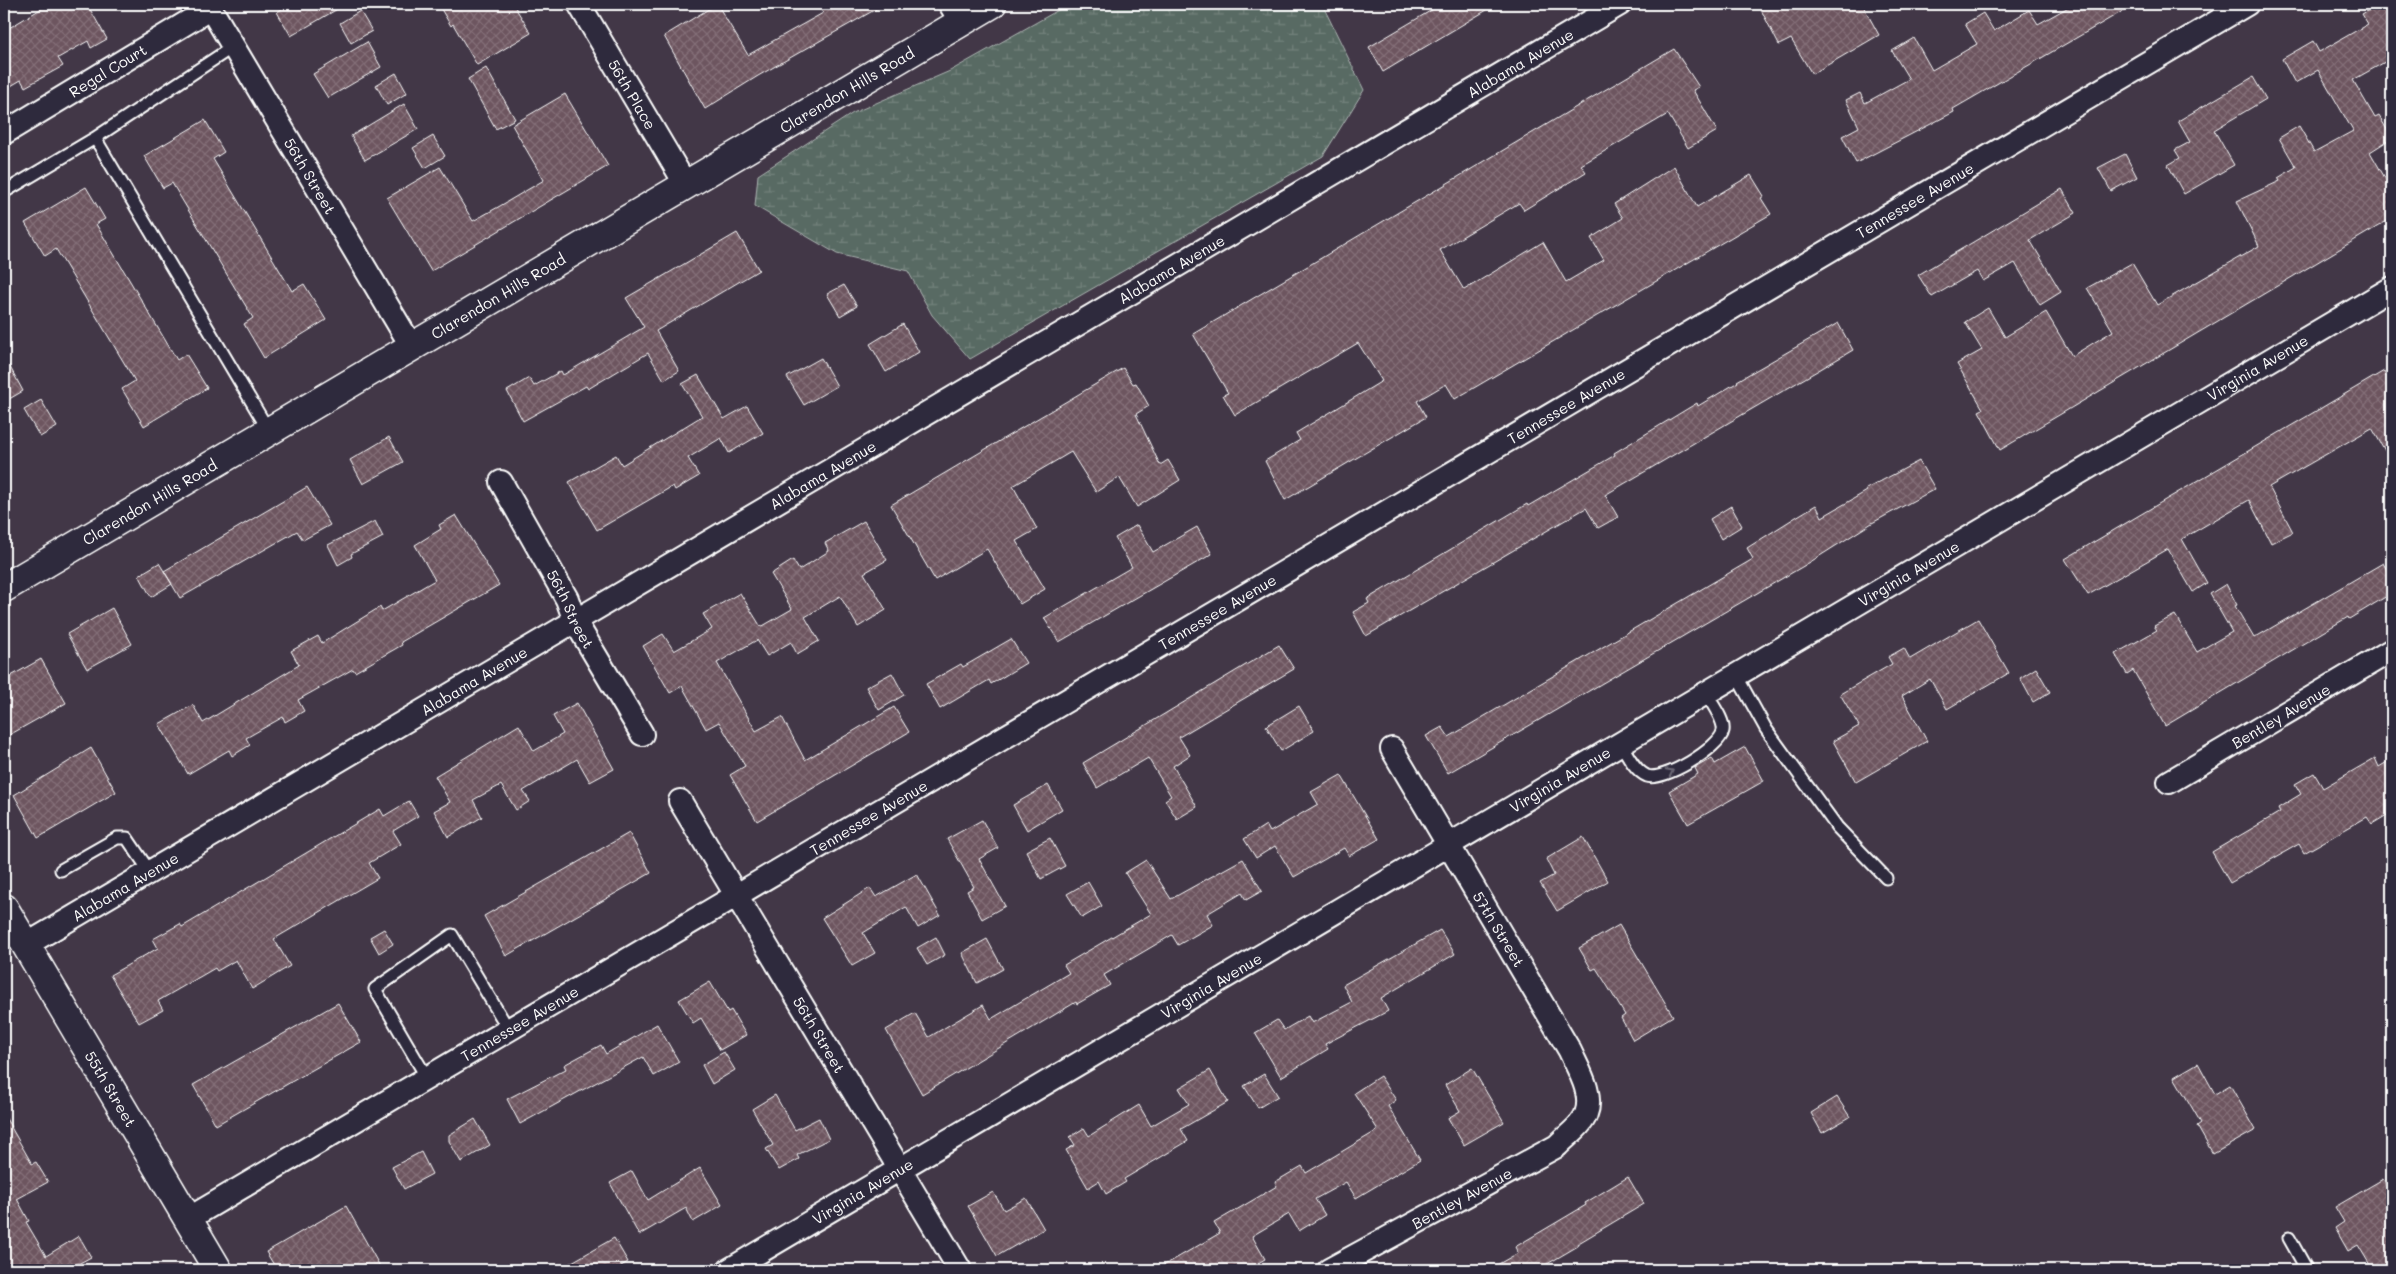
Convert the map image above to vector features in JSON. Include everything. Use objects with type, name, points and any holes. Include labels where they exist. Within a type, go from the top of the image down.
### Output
[{"type":"street","name":"56th Place","points":[[579,4],[686,185]]},
{"type":"street","name":"Clarendon Hills Road","points":[[4,588],[686,185],[956,13],[992,4]]},
{"type":"street","name":"Alabama Avenue","points":[[26,945],[1620,4]]},
{"type":"street","name":"Tennessee Avenue","points":[[188,1219],[2247,4]]},
{"type":"street","name":"56th Street","points":[[210,6],[412,347]]},
{"type":"street","name":"Regal Court","points":[[4,133],[210,6]]},
{"type":"street","name":"Virginia Avenue","points":[[729,1270],[2392,288]]},
{"type":"street","name":"56th Street","points":[[501,482],[567,599],[575,621],[642,734]]},
{"type":"street","name":"Bentley Avenue","points":[[2169,782],[2392,650]]},
{"type":"street","name":"57th Street","points":[[1392,749],[1570,1051],[1584,1081],[1589,1101],[1586,1116]]},
{"type":"street","name":"56th Street","points":[[680,801],[960,1270]]},
{"type":"street","name":"55th Street","points":[[4,908],[218,1270]]},
{"type":"street","name":"Bentley Avenue","points":[[1329,1270],[1557,1146],[1586,1116]]},
{"type":"lane","points":[[4,192],[95,138],[234,46]]},
{"type":"lane","points":[[95,138],[269,431]]},
{"type":"lane","points":[[1736,675],[1766,729],[1838,827],[1886,878]]},
{"type":"lane","points":[[1621,744],[1638,769],[1646,776],[1657,777],[1706,752],[1720,740],[1724,730],[1722,722],[1706,693]]},
{"type":"lane","points":[[62,870],[117,838],[127,838],[150,872]]},
{"type":"lane","points":[[427,1078],[375,989],[452,935],[509,1030]]},
{"type":"lane","points":[[2289,1238],[2307,1270]]},
{"type":"green space","points":[[1069,4],[1322,4],[1364,90],[1323,156],[970,359],[932,315],[908,271],[837,254],[755,206],[758,175],[853,113],[950,71]]},
{"type":"building","points":[[49,4],[87,4],[107,39],[91,48],[88,41],[58,58],[63,66],[25,87],[21,80],[4,90],[4,31]]},
{"type":"building","points":[[290,4],[346,4],[291,36],[277,12]]},
{"type":"building","points":[[438,4],[513,4],[531,33],[477,65],[453,24],[451,26]]},
{"type":"building","points":[[717,4],[748,55],[823,13],[817,4],[885,4],[758,76],[705,109],[664,36]]},
{"type":"building","points":[[1442,4],[1497,4],[1383,72],[1369,47]]},
{"type":"building","points":[[1758,4],[1862,4],[1879,35],[1812,74],[1791,39],[1779,45]]},
{"type":"building","points":[[2074,4],[2135,4],[1953,109],[1954,112],[1856,163],[1842,136],[1859,127],[1846,100],[1860,93],[1865,103],[1909,79],[1892,51],[1914,38],[1932,70],[1977,44],[1965,24],[1983,13],[1994,31],[2029,10],[2038,24]]},
{"type":"building","points":[[2379,4],[2384,4],[2392,18],[2392,58],[2353,80],[2375,118],[2379,116],[2392,138],[2370,152],[2392,190],[2392,218],[2000,450],[1979,411],[1983,409],[1957,364],[1982,350],[1965,322],[1988,308],[2005,337],[2046,312],[2072,356],[2113,331],[2087,288],[2132,263],[2157,305],[2259,246],[2237,201],[2280,181],[2278,178],[2296,167],[2279,138],[2299,126],[2314,152],[2353,131],[2318,70],[2295,83],[2282,59],[2313,41],[2319,52],[2368,24],[2362,14]]},
{"type":"building","points":[[360,11],[372,31],[351,43],[340,23]]},
{"type":"building","points":[[367,42],[381,67],[328,98],[313,74]]},
{"type":"building","points":[[1674,49],[1699,87],[1693,90],[1717,131],[1688,148],[1668,114],[1581,165],[1586,172],[1524,210],[1519,203],[1440,250],[1464,290],[1543,242],[1566,282],[1604,260],[1591,238],[1623,218],[1614,204],[1674,166],[1697,207],[1751,175],[1764,196],[1761,198],[1771,214],[1455,399],[1446,384],[1417,401],[1426,417],[1285,500],[1265,461],[1300,440],[1296,433],[1382,381],[1358,343],[1235,415],[1223,395],[1228,393],[1193,334]]},
{"type":"building","points":[[486,68],[515,119],[496,129],[468,79]]},
{"type":"building","points":[[396,73],[407,93],[387,105],[376,85]]},
{"type":"building","points":[[2253,77],[2266,99],[2214,130],[2234,165],[2184,194],[2168,165],[2180,158],[2175,150],[2190,142],[2178,121]]},
{"type":"building","points":[[565,94],[608,166],[431,271],[387,198],[440,167],[473,221],[500,206],[544,180],[512,125]]},
{"type":"building","points":[[404,104],[418,129],[365,160],[351,136]]},
{"type":"building","points":[[205,120],[224,152],[213,159],[292,291],[304,284],[326,320],[264,358],[244,324],[253,318],[172,183],[163,188],[144,156]]},
{"type":"building","points":[[433,136],[445,156],[425,168],[413,148]]},
{"type":"building","points":[[2125,154],[2137,177],[2111,191],[2098,168]]},
{"type":"building","points":[[86,187],[105,219],[96,224],[177,360],[186,354],[207,388],[144,426],[122,389],[135,381],[56,249],[45,256],[25,223]]},
{"type":"building","points":[[2062,189],[2076,213],[2030,240],[2061,292],[2040,305],[2015,263],[1983,281],[1977,271],[1932,297],[1918,275]]},
{"type":"building","points":[[737,233],[759,270],[656,331],[679,371],[664,380],[648,353],[588,389],[586,386],[523,421],[507,391],[529,378],[534,386],[561,371],[563,375],[644,327],[626,298]]},
{"type":"building","points":[[844,285],[857,306],[840,316],[827,294]]},
{"type":"building","points":[[1838,323],[1853,350],[1605,495],[1618,517],[1598,528],[1586,508],[1366,636],[1353,612],[1369,603],[1367,599],[1527,504],[1528,506],[1615,455],[1614,453],[1697,403],[1698,406],[1737,381]]},
{"type":"building","points":[[903,324],[919,352],[886,372],[870,344]]},
{"type":"building","points":[[4,356],[23,391],[4,402]]},
{"type":"building","points":[[821,358],[837,386],[804,405],[787,377]]},
{"type":"building","points":[[1123,368],[1133,384],[1136,383],[1149,406],[1136,414],[1160,465],[1168,460],[1180,480],[1137,507],[1119,477],[1096,492],[1071,452],[1013,486],[1037,529],[1016,541],[1045,589],[1020,604],[987,549],[935,580],[891,505]]},
{"type":"building","points":[[2384,371],[2392,385],[2392,463],[2372,428],[2269,487],[2293,532],[2271,543],[2249,500],[2182,539],[2207,583],[2193,592],[2168,549],[2088,595],[2065,559]]},
{"type":"building","points":[[698,375],[724,419],[747,406],[763,433],[729,453],[721,438],[688,458],[699,476],[675,490],[673,486],[597,530],[569,482],[616,455],[622,465],[702,416],[682,384]]},
{"type":"building","points":[[41,400],[57,427],[40,437],[24,410]]},
{"type":"building","points":[[389,437],[403,462],[363,484],[350,460]]},
{"type":"building","points":[[1919,461],[1935,489],[1872,523],[1807,564],[1448,773],[1426,736],[1442,727],[1449,737],[1753,559],[1747,548],[1816,505],[1822,517],[1867,491],[1866,489]]},
{"type":"building","points":[[307,487],[330,525],[303,540],[297,531],[180,598],[164,571]]},
{"type":"building","points":[[1731,506],[1742,526],[1721,539],[1710,519]]},
{"type":"building","points":[[456,515],[499,585],[401,642],[402,645],[355,672],[353,669],[298,700],[304,711],[285,722],[283,717],[246,738],[250,745],[232,756],[229,750],[188,774],[159,724],[193,705],[203,723],[299,665],[291,651],[318,636],[322,643],[380,607],[382,611],[435,580],[415,545],[441,529],[439,525]]},
{"type":"building","points":[[375,521],[383,537],[351,554],[352,557],[338,565],[328,545]]},
{"type":"building","points":[[864,521],[887,560],[864,573],[886,610],[858,627],[840,596],[805,617],[819,641],[797,654],[791,642],[767,656],[757,640],[717,663],[756,731],[782,717],[805,760],[894,707],[909,732],[757,821],[730,775],[745,766],[719,722],[706,729],[682,686],[670,693],[643,646],[663,634],[674,651],[712,629],[703,614],[740,593],[761,627],[792,609],[771,574],[793,560],[799,570],[829,551],[825,543]]},
{"type":"building","points":[[1137,525],[1153,552],[1197,527],[1212,554],[1059,642],[1044,618],[1132,567],[1115,538]]},
{"type":"building","points":[[159,563],[172,584],[151,597],[139,575]]},
{"type":"building","points":[[2383,563],[2392,579],[2392,593],[2349,619],[2348,617],[2165,726],[2133,670],[2127,674],[2115,654],[2157,630],[2154,626],[2175,615],[2197,652],[2232,632],[2210,594],[2226,584],[2237,605],[2235,606],[2254,638]]},
{"type":"building","points":[[112,608],[132,644],[87,669],[67,634]]},
{"type":"building","points":[[1978,619],[2009,673],[1947,709],[1930,679],[1902,696],[1927,741],[1856,782],[1833,741],[1859,726],[1840,694],[1892,664],[1888,657],[1904,648],[1910,659]]},
{"type":"building","points":[[1011,639],[1026,663],[991,684],[989,680],[940,709],[926,684],[961,664],[963,667]]},
{"type":"building","points":[[1279,645],[1294,669],[1179,737],[1190,755],[1173,766],[1197,807],[1177,819],[1165,800],[1171,796],[1148,758],[1097,788],[1083,763]]},
{"type":"building","points":[[41,659],[66,703],[4,738],[4,680]]},
{"type":"building","points":[[2036,668],[2050,692],[2033,702],[2020,678]]},
{"type":"building","points":[[892,673],[904,695],[879,710],[866,687]]},
{"type":"building","points":[[577,703],[614,769],[590,782],[577,759],[523,791],[530,801],[516,810],[501,785],[473,800],[482,817],[448,837],[434,811],[450,802],[435,776],[519,725],[534,751],[563,734],[553,716]]},
{"type":"building","points":[[1299,706],[1314,731],[1281,751],[1266,726]]},
{"type":"building","points":[[1745,747],[1764,781],[1688,824],[1669,791],[1698,774],[1695,768],[1712,758],[1715,764]]},
{"type":"building","points":[[91,748],[116,792],[38,838],[14,795]]},
{"type":"building","points":[[2375,758],[2379,767],[2392,759],[2392,812],[2372,824],[2367,817],[2304,853],[2299,844],[2230,883],[2212,852],[2280,812],[2278,808],[2301,794],[2295,784],[2314,773],[2323,788]]},
{"type":"building","points":[[1341,775],[1379,839],[1349,856],[1344,848],[1294,877],[1275,846],[1256,858],[1244,839],[1266,825],[1270,832],[1318,804],[1311,792]]},
{"type":"building","points":[[1048,785],[1062,809],[1027,830],[1013,805]]},
{"type":"building","points":[[409,801],[418,816],[393,831],[401,844],[369,863],[378,878],[274,939],[290,966],[252,989],[236,960],[217,971],[215,968],[158,1001],[163,1010],[139,1023],[110,975],[158,948],[153,939],[180,924],[182,927],[380,809],[384,816]]},
{"type":"building","points":[[982,820],[998,848],[979,859],[1005,906],[982,919],[967,891],[974,887],[947,839]]},
{"type":"building","points":[[629,833],[651,873],[506,956],[484,916]]},
{"type":"building","points":[[1583,837],[1608,881],[1557,911],[1540,883],[1554,875],[1546,859]]},
{"type":"building","points":[[1050,838],[1065,866],[1041,879],[1026,851]]},
{"type":"building","points":[[1243,859],[1262,891],[1246,900],[1242,893],[1207,914],[1213,925],[1178,945],[1172,935],[1104,975],[1110,985],[1077,1004],[1076,1002],[922,1094],[886,1030],[915,1013],[929,1037],[983,1005],[991,1019],[1069,973],[1064,965],[1151,914],[1125,873],[1146,860],[1171,899]]},
{"type":"building","points":[[917,874],[940,915],[918,928],[906,907],[863,933],[875,953],[852,966],[822,918],[870,888],[876,897]]},
{"type":"building","points":[[1088,882],[1102,906],[1082,918],[1067,894]]},
{"type":"building","points":[[1619,925],[1673,1016],[1633,1040],[1621,1018],[1625,1015],[1596,968],[1592,970],[1579,948]]},
{"type":"building","points":[[384,929],[393,944],[379,953],[370,937]]},
{"type":"building","points":[[1440,930],[1455,954],[1381,998],[1388,1011],[1325,1044],[1328,1049],[1281,1077],[1255,1033],[1277,1020],[1284,1030],[1308,1016],[1312,1023],[1352,1002],[1343,985]]},
{"type":"building","points":[[936,937],[945,955],[927,965],[917,948]]},
{"type":"building","points":[[987,939],[1003,969],[977,983],[962,953]]},
{"type":"building","points":[[710,982],[728,1012],[731,1010],[746,1035],[720,1050],[701,1018],[693,1023],[679,1000]]},
{"type":"building","points":[[338,1003],[361,1042],[216,1125],[193,1085]]},
{"type":"building","points":[[657,1024],[679,1062],[654,1076],[643,1057],[520,1124],[507,1099],[566,1069],[564,1065],[601,1045],[606,1054]]},
{"type":"building","points":[[724,1052],[735,1070],[712,1084],[702,1065]]},
{"type":"building","points":[[2198,1063],[2215,1094],[2230,1085],[2256,1130],[2213,1154],[2197,1126],[2201,1123],[2174,1077]]},
{"type":"building","points":[[1472,1068],[1504,1122],[1464,1145],[1448,1118],[1460,1111],[1445,1085]]},
{"type":"building","points":[[1210,1070],[1228,1102],[1181,1129],[1188,1141],[1124,1179],[1126,1182],[1106,1194],[1099,1181],[1088,1188],[1066,1150],[1075,1145],[1070,1137],[1084,1128],[1089,1136],[1139,1105],[1151,1126],[1189,1104],[1179,1088]]},
{"type":"building","points":[[1264,1074],[1278,1096],[1258,1108],[1244,1086]]},
{"type":"building","points":[[1380,1076],[1396,1100],[1388,1106],[1420,1160],[1356,1198],[1346,1182],[1315,1199],[1325,1215],[1299,1231],[1289,1214],[1252,1236],[1265,1259],[1246,1270],[1156,1270],[1220,1233],[1214,1223],[1277,1186],[1275,1182],[1302,1166],[1306,1173],[1378,1130],[1354,1093]]},
{"type":"building","points":[[775,1095],[795,1130],[819,1118],[829,1139],[797,1155],[799,1159],[779,1170],[766,1149],[773,1145],[752,1109]]},
{"type":"building","points":[[1837,1097],[1850,1117],[1822,1133],[1811,1113]]},
{"type":"building","points":[[4,1115],[32,1164],[36,1162],[48,1182],[17,1199],[29,1221],[26,1222],[46,1256],[79,1236],[91,1257],[67,1270],[4,1270]]},
{"type":"building","points":[[475,1119],[490,1145],[461,1162],[449,1141],[449,1135]]},
{"type":"building","points":[[421,1152],[432,1174],[404,1189],[392,1167]]},
{"type":"building","points":[[700,1168],[722,1205],[693,1222],[686,1208],[639,1235],[610,1183],[632,1171],[648,1200]]},
{"type":"building","points":[[1628,1177],[1644,1204],[1537,1270],[1488,1270],[1518,1253],[1515,1247],[1586,1205],[1585,1203]]},
{"type":"building","points":[[2383,1179],[2392,1195],[2392,1270],[2373,1270],[2358,1245],[2348,1251],[2335,1228],[2344,1222],[2335,1207]]},
{"type":"building","points":[[993,1192],[1004,1210],[1026,1198],[1044,1229],[997,1256],[968,1206]]},
{"type":"building","points":[[346,1206],[382,1270],[277,1270],[266,1252]]},
{"type":"building","points":[[614,1238],[628,1262],[614,1270],[558,1270]]}]
